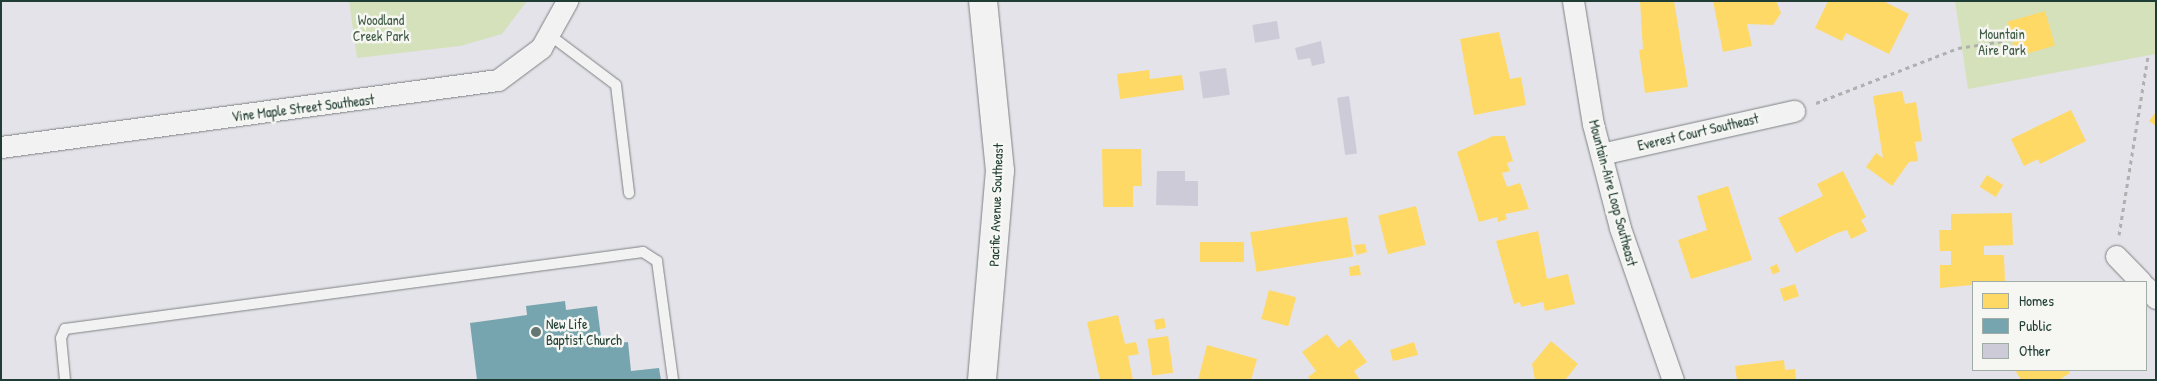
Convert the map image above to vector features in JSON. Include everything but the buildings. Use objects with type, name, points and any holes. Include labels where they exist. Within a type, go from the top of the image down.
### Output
[{"type":"main road","name":"Pacific Avenue Southeast","points":[[982,380],[1000,171],[983,1]]},
{"type":"street","name":"Vine Maple Street Southeast","points":[[1,147],[471,86],[498,80],[524,65],[551,36],[567,1]]},
{"type":"street","name":"Mountain-Aire Loop Southeast","points":[[1573,1],[1601,154],[1620,228],[1673,380]]},
{"type":"street","name":"Everest Court Southeast","points":[[1601,154],[1794,111]]},
{"type":"street","points":[[2116,256],[2140,281]]},
{"type":"street","points":[[2147,288],[2156,298]]},
{"type":"lane","points":[[551,36],[616,85],[629,193]]},
{"type":"lane","points":[[64,380],[60,344],[65,329],[643,252],[657,261],[673,380]]},
{"type":"path","points":[[1794,111],[1958,48],[2004,41]]},
{"type":"path","points":[[2116,256],[2148,55]]},
{"type":"green space","name":"Woodland Creek Park","points":[[349,1],[527,1],[502,34],[460,46],[357,58]]},
{"type":"green space","name":"Mountain Aire Park","points":[[1955,1],[2156,1],[2156,54],[1968,89]]},
{"type":"place","name":"New Life Baptist Church","points":[[536,332]]}]
